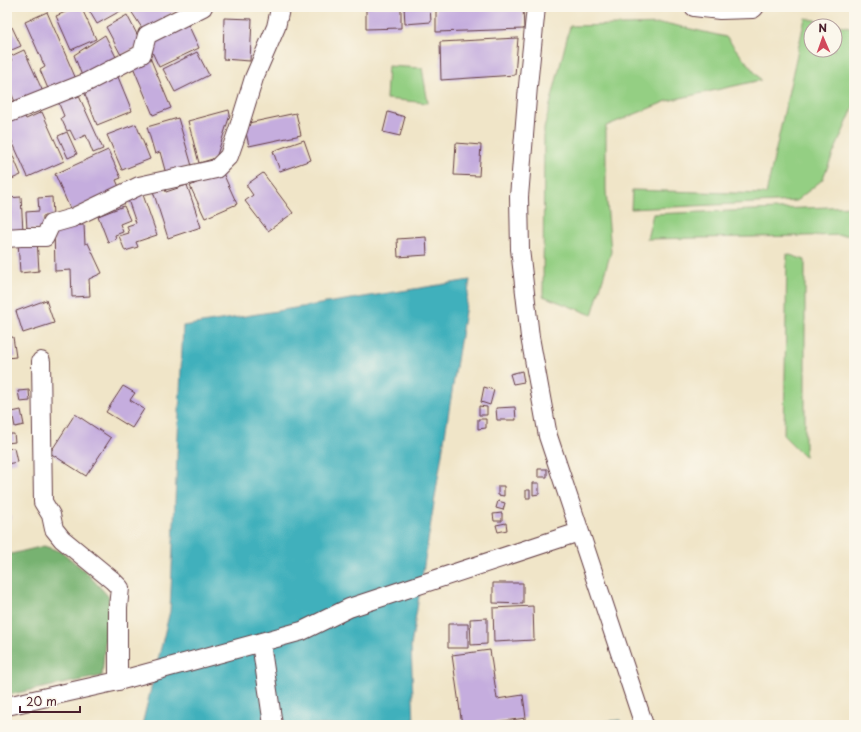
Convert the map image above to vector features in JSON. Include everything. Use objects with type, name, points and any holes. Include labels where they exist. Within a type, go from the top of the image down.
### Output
[{"type":"street","points":[[7,114],[85,83],[142,54],[147,35],[203,7]]},
{"type":"street","points":[[7,238],[45,237],[51,224],[72,218],[139,186],[216,169],[229,156],[254,78],[276,27],[280,9],[279,7]]},
{"type":"street","points":[[536,7],[528,86],[520,197],[520,249],[530,337],[548,436],[644,725]]},
{"type":"street","points":[[694,7],[720,10],[753,9],[755,7]]},
{"type":"street","points":[[41,361],[43,502],[50,515],[54,529],[62,539],[120,588],[118,607],[118,681]]},
{"type":"street","points":[[7,706],[118,681],[302,631],[349,608],[579,532]]},
{"type":"street","points":[[261,642],[273,725]]},
{"type":"green space","points":[[669,24],[726,37],[761,80],[667,101],[606,126],[606,190],[611,252],[592,315],[543,296],[544,129],[570,26]]},
{"type":"green space","points":[[843,26],[854,28],[854,106],[822,180],[796,201],[631,209],[632,190],[766,194],[803,27],[803,58],[843,58]]},
{"type":"green space","points":[[388,66],[422,68],[428,103],[386,99]]},
{"type":"green space","points":[[854,206],[854,235],[647,239],[653,214]]},
{"type":"green space","points":[[787,254],[805,260],[805,457],[784,436]]},
{"type":"green space","points":[[44,546],[62,552],[86,572],[109,597],[102,676],[7,695],[7,555]]},
{"type":"water","points":[[470,280],[411,646],[414,725],[142,725],[170,611],[183,326]]},
{"type":"water","points":[[620,720],[621,725],[566,725]]},
{"type":"building","points":[[77,7],[81,7],[96,39],[71,50],[56,16]]},
{"type":"building","points":[[87,7],[120,7],[122,10],[97,24]]},
{"type":"building","points":[[181,7],[144,31],[129,8]]},
{"type":"building","points":[[366,7],[401,7],[401,28],[366,29]]},
{"type":"building","points":[[404,7],[430,7],[431,22],[405,24]]},
{"type":"building","points":[[436,7],[523,7],[524,29],[436,32]]},
{"type":"building","points":[[47,12],[76,79],[49,91],[40,70],[45,67],[25,22]]},
{"type":"building","points":[[127,15],[142,44],[121,55],[106,27]]},
{"type":"building","points":[[224,18],[252,19],[250,61],[223,59]]},
{"type":"building","points":[[187,22],[199,48],[159,67],[147,41]]},
{"type":"building","points":[[12,27],[21,46],[7,52],[7,29]]},
{"type":"building","points":[[105,35],[119,63],[82,76],[74,55]]},
{"type":"building","points":[[518,38],[515,75],[441,80],[440,42]]},
{"type":"building","points":[[24,50],[44,94],[17,106],[7,84],[7,63],[12,60],[9,57]]},
{"type":"building","points":[[197,52],[209,75],[175,92],[163,69]]},
{"type":"building","points":[[149,55],[171,108],[153,115],[131,62]]},
{"type":"building","points":[[116,72],[132,111],[97,125],[82,86]]},
{"type":"building","points":[[7,90],[14,106],[7,110]]},
{"type":"building","points":[[70,93],[72,99],[79,96],[103,149],[93,153],[86,135],[75,140],[70,130],[67,131],[61,118],[64,116],[57,99]]},
{"type":"building","points":[[229,110],[230,115],[216,158],[199,163],[188,121]]},
{"type":"building","points":[[22,111],[26,119],[42,112],[64,161],[28,177],[7,130],[7,117]]},
{"type":"building","points":[[388,112],[405,117],[400,136],[383,132]]},
{"type":"building","points":[[296,113],[301,135],[249,146],[244,124]]},
{"type":"building","points":[[178,118],[192,166],[166,174],[160,152],[155,154],[147,127]]},
{"type":"building","points":[[136,124],[150,159],[122,170],[107,135]]},
{"type":"building","points":[[67,132],[77,154],[68,158],[58,136]]},
{"type":"building","points":[[304,140],[311,160],[280,171],[273,151]]},
{"type":"building","points":[[7,142],[21,175],[7,181]]},
{"type":"building","points":[[456,143],[481,145],[479,176],[454,175]]},
{"type":"building","points":[[108,150],[121,178],[116,180],[120,189],[71,211],[55,174]]},
{"type":"building","points":[[222,171],[237,204],[205,218],[190,186]]},
{"type":"building","points":[[263,173],[293,213],[268,231],[245,201],[253,195],[246,185]]},
{"type":"building","points":[[164,185],[166,192],[187,185],[201,227],[168,238],[152,188]]},
{"type":"building","points":[[141,189],[157,235],[136,242],[138,247],[125,251],[119,236],[129,233],[127,226],[136,223],[126,194]]},
{"type":"building","points":[[21,197],[23,231],[7,232],[7,198]]},
{"type":"building","points":[[52,197],[53,216],[43,216],[43,229],[27,230],[26,212],[39,211],[38,198]]},
{"type":"building","points":[[124,206],[130,220],[120,224],[123,232],[115,235],[116,239],[108,242],[98,216]]},
{"type":"building","points":[[54,225],[84,225],[85,244],[88,243],[102,273],[89,279],[90,296],[72,297],[71,270],[55,271]]},
{"type":"building","points":[[426,237],[427,255],[398,257],[397,239]]},
{"type":"building","points":[[37,239],[39,271],[20,273],[18,241]]},
{"type":"building","points":[[46,300],[54,323],[23,333],[16,311]]},
{"type":"building","points":[[13,337],[16,357],[7,358],[7,338]]},
{"type":"building","points":[[522,371],[524,382],[513,384],[510,374]]},
{"type":"building","points":[[123,386],[135,393],[130,400],[144,409],[132,428],[106,412]]},
{"type":"building","points":[[484,387],[494,390],[490,405],[481,402]]},
{"type":"building","points":[[29,390],[30,401],[20,402],[18,391]]},
{"type":"building","points":[[7,391],[10,391],[11,406],[7,406]]},
{"type":"building","points":[[479,406],[487,407],[487,415],[479,415]]},
{"type":"building","points":[[515,407],[516,420],[497,420],[496,408]]},
{"type":"building","points":[[7,409],[9,409],[10,425],[7,425]]},
{"type":"building","points":[[21,410],[24,425],[15,427],[12,412]]},
{"type":"building","points":[[75,414],[111,438],[86,476],[50,453]]},
{"type":"building","points":[[478,419],[486,419],[486,428],[478,429]]},
{"type":"building","points":[[7,434],[14,434],[15,442],[7,443]]},
{"type":"building","points":[[14,448],[17,462],[7,464],[7,449]]},
{"type":"building","points":[[538,469],[547,469],[547,477],[538,477]]},
{"type":"building","points":[[533,483],[539,483],[539,494],[533,495]]},
{"type":"building","points":[[498,486],[504,486],[504,496],[498,495]]},
{"type":"building","points":[[526,490],[530,490],[530,498],[526,498]]},
{"type":"building","points":[[498,501],[505,503],[503,510],[496,508]]},
{"type":"building","points":[[502,513],[502,521],[494,521],[493,514]]},
{"type":"building","points":[[7,515],[11,516],[9,524],[7,524]]},
{"type":"building","points":[[506,523],[507,530],[498,532],[496,525]]},
{"type":"building","points":[[493,583],[523,583],[523,604],[493,603]]},
{"type":"building","points":[[533,606],[534,640],[494,642],[493,608]]},
{"type":"building","points":[[487,618],[487,644],[471,645],[470,619]]},
{"type":"building","points":[[448,624],[468,624],[468,648],[448,648]]},
{"type":"building","points":[[490,650],[497,699],[523,695],[526,718],[474,725],[462,725],[452,655]]}]
